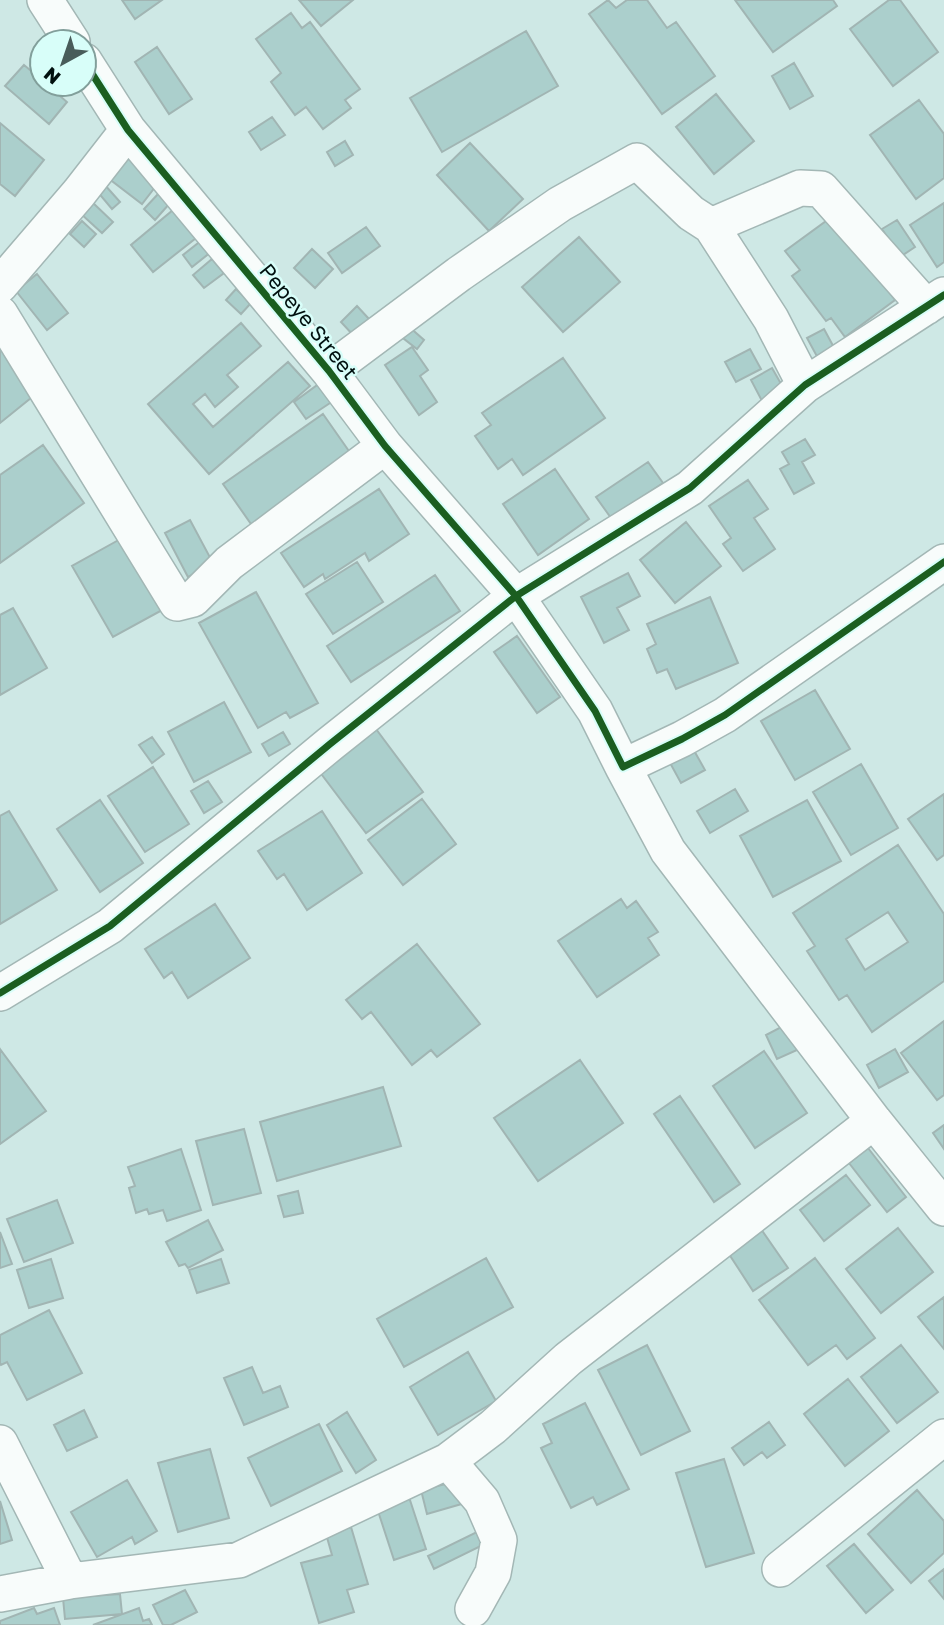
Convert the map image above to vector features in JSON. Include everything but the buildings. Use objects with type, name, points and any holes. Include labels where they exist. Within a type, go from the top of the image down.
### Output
[{"type":"street","points":[[46,0],[63,28]]},
{"type":"street","name":"Pepeye Street","points":[[98,83],[128,130],[329,371],[385,446],[516,596],[595,711],[668,851],[874,1121],[944,1208]]},
{"type":"street","points":[[0,285],[79,193],[128,130]]},
{"type":"street","points":[[329,371],[459,274],[560,204],[637,161],[691,213],[711,226],[771,319],[805,385]]},
{"type":"street","points":[[0,993],[110,926],[330,744],[516,596],[690,488],[805,385],[935,301],[821,189],[800,188],[711,226]]},
{"type":"street","points":[[0,314],[177,603],[193,599],[229,563],[385,446]]},
{"type":"street","points":[[623,767],[725,715],[944,562]]},
{"type":"street","points":[[0,1594],[70,1581],[239,1560],[448,1461],[493,1427],[568,1359],[874,1121]]},
{"type":"street","points":[[780,1569],[944,1437]]},
{"type":"street","points":[[0,1443],[70,1581]]},
{"type":"street","points":[[448,1461],[482,1501],[499,1540],[493,1573],[473,1609]]},
{"type":"cycle path","points":[[98,83],[128,130],[329,371],[385,446],[516,596],[595,711],[623,767],[725,715],[944,562]]},
{"type":"cycle path","points":[[0,993],[110,926],[330,744],[516,596],[690,488],[805,385],[944,295]]}]
